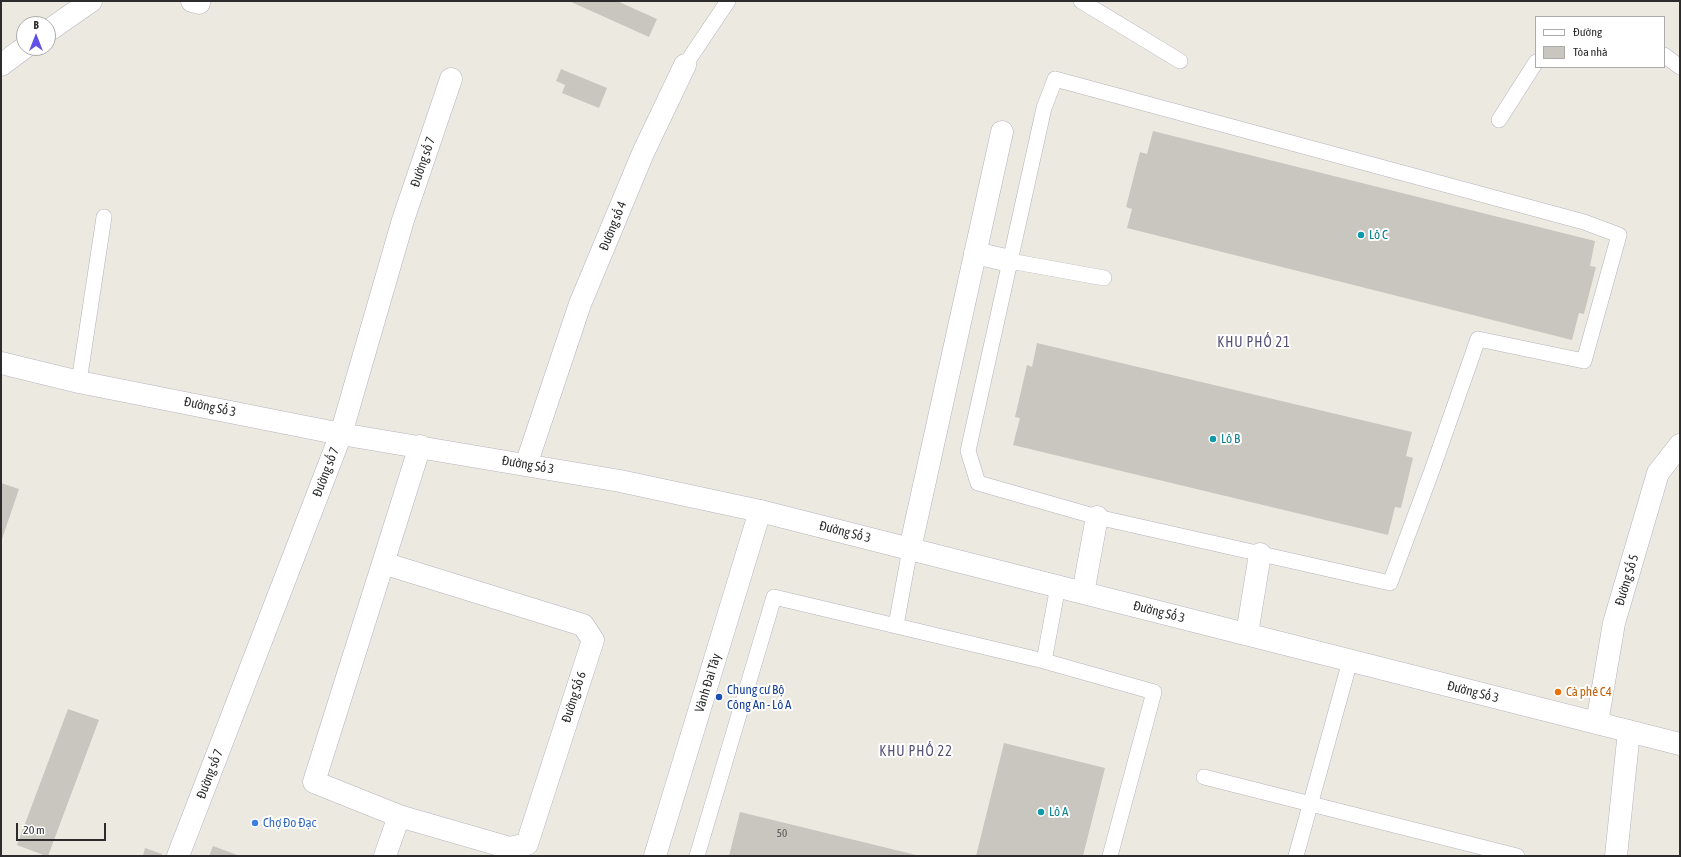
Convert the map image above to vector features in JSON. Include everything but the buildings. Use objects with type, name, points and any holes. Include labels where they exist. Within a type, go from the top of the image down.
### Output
[{"type":"street","points":[[56,25],[91,1]]},
{"type":"street","points":[[1,64],[16,54]]},
{"type":"street","name":"Đường số 4","points":[[526,465],[580,304],[642,153],[685,65]]},
{"type":"street","name":"Đường số 7","points":[[178,856],[341,434],[403,220],[451,79]]},
{"type":"street","points":[[910,549],[1002,132]]},
{"type":"street","points":[[975,253],[1010,261]]},
{"type":"street","name":"Đường Số 3","points":[[1,363],[79,382],[341,434],[420,446],[620,481],[760,511],[1680,744]]},
{"type":"street","name":"Đường Số 5","points":[[1597,723],[1614,623],[1658,473],[1680,445]]},
{"type":"street","name":"Đường Số 6","points":[[384,563],[583,625],[593,640],[527,844],[509,852],[399,816],[314,782],[420,446]]},
{"type":"street","name":"Vành Đai Tây","points":[[656,856],[760,511]]},
{"type":"street","points":[[1083,593],[1097,517]]},
{"type":"street","points":[[1247,634],[1260,554]]},
{"type":"street","points":[[1616,856],[1629,731]]},
{"type":"street","points":[[385,856],[399,816]]},
{"type":"lane","name":"Đường số 4","points":[[685,65],[728,1]]},
{"type":"lane","points":[[1081,1],[1180,61]]},
{"type":"lane","points":[[1665,56],[1680,68]]},
{"type":"lane","points":[[1499,120],[1535,64]]},
{"type":"lane","points":[[1055,79],[1584,222],[1619,235],[1584,361],[1478,339],[1432,473],[1390,583],[1097,517],[978,483],[968,451],[1044,108],[1055,79]]},
{"type":"lane","points":[[79,382],[104,217]]},
{"type":"lane","points":[[1010,261],[1104,278]]},
{"type":"lane","points":[[896,625],[910,549]]},
{"type":"lane","points":[[1044,661],[1058,586]]},
{"type":"lane","points":[[697,856],[774,597],[1044,661],[1154,692],[1110,856]]},
{"type":"lane","points":[[1296,856],[1350,661]]},
{"type":"lane","points":[[1204,777],[1517,856]]},
{"type":"place","name":"Lô C","points":[[1361,235]]},
{"type":"place","name":"Lô B","points":[[1213,439]]},
{"type":"place","name":"Cà phê C4","points":[[1558,692]]},
{"type":"place","name":"Chung cư Bộ Công An - Lô A","points":[[719,697]]},
{"type":"place","name":"Lô A","points":[[1041,812]]},
{"type":"place","name":"Chợ Đo Đạc","points":[[255,823]]},
{"type":"district","name":"KHU PHỐ 21","points":[[1254,343]]},
{"type":"district","name":"KHU PHỐ 22","points":[[916,752]]}]
